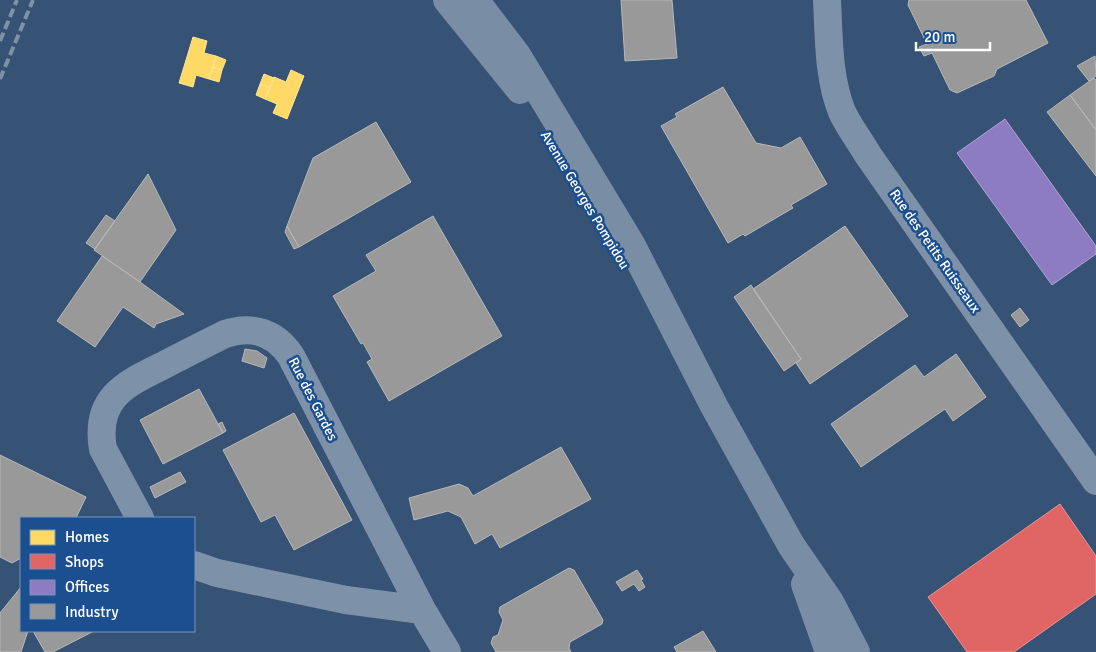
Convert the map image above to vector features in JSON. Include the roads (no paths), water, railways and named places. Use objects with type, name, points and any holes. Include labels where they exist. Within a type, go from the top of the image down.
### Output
[{"type":"main road","name":"Avenue Georges Pompidou","points":[[447,0],[515,82],[630,276],[714,406]]},
{"type":"main road","name":"Avenue Georges Pompidou","points":[[475,0],[517,55],[631,244],[714,406],[791,545],[830,602],[856,652]]},
{"type":"main road","name":"Avenue Georges Pompidou","points":[[791,545],[830,652]]},
{"type":"street","name":"Rue des Petits Ruisseaux","points":[[827,0],[832,71],[835,92],[843,114],[868,155],[1096,481]]},
{"type":"street","name":"Rue des Gardes","points":[[139,517],[103,448],[101,424],[104,411],[110,400],[128,383],[225,334],[236,330],[258,331],[278,340],[291,356],[422,610],[447,652]]},
{"type":"street","points":[[195,565],[217,573],[346,600],[422,610]]},
{"type":"railway","points":[[0,41],[17,0]]},
{"type":"railway","points":[[0,79],[33,0]]}]
